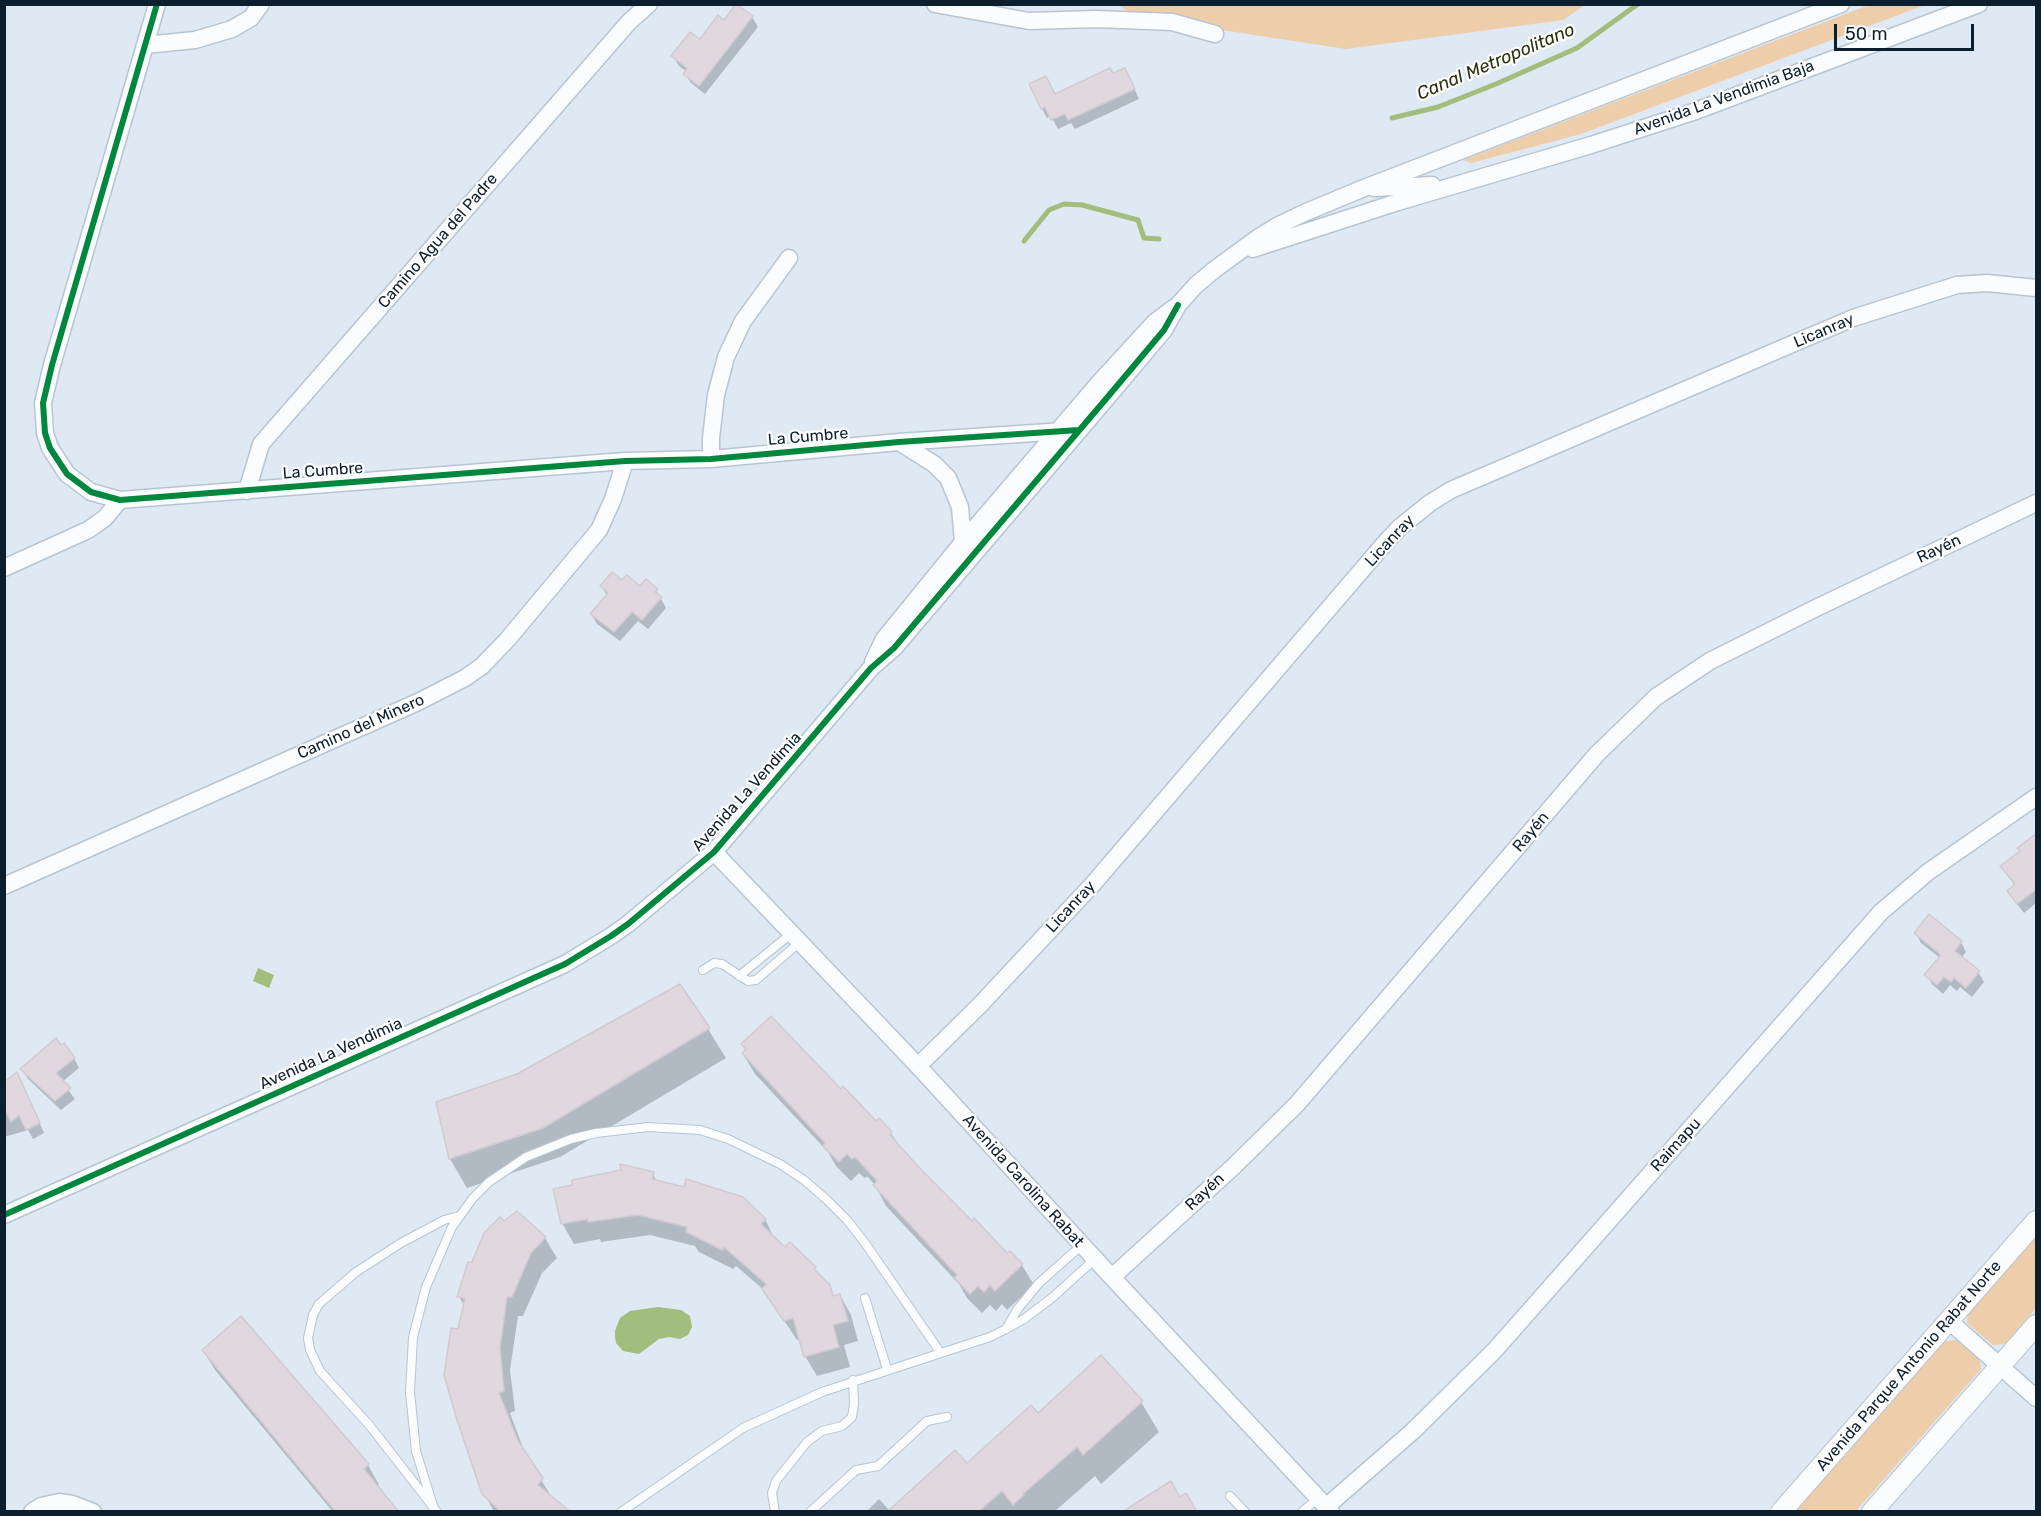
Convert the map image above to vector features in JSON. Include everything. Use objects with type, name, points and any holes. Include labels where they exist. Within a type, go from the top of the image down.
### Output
[{"type":"street","name":"La Cumbre","points":[[157,4],[51,365],[43,403],[45,433],[50,448],[62,468],[78,484],[91,492],[120,500],[625,461],[711,459],[899,442],[1079,430]]},
{"type":"street","points":[[145,45],[195,40],[232,29],[251,18],[261,4]]},
{"type":"street","name":"Camino Agua del Padre","points":[[247,491],[261,444],[629,22],[649,4]]},
{"type":"street","points":[[935,4],[1029,21],[1096,19],[1172,22],[1215,34]]},
{"type":"street","name":"Avenida La Vendimia Baja","points":[[1232,256],[1277,226],[1364,188],[1841,4]]},
{"type":"street","name":"Avenida La Vendimia Baja","points":[[1232,256],[1398,202],[1693,112],[1979,4]]},
{"type":"street","name":"Avenida La Vendimia Baja","points":[[1364,188],[1466,183]]},
{"type":"street","name":"Avenida La Vendimia","points":[[871,668],[884,639],[1058,431],[1155,322],[1178,305],[1196,285],[1232,256]]},
{"type":"street","points":[[711,459],[716,394],[726,357],[743,321],[789,258]]},
{"type":"street","name":"Licanray","points":[[918,1066],[980,1005],[1093,884],[1385,543],[1399,528],[1430,503],[1451,490],[1853,318],[1957,285],[1987,283],[2036,288]]},
{"type":"street","name":"Avenida La Vendimia","points":[[4,1215],[565,964],[628,924],[714,852],[871,668],[894,648],[1164,330],[1178,305]]},
{"type":"street","points":[[899,442],[934,464],[948,478],[960,507],[963,542]]},
{"type":"street","name":"Camino del Minero","points":[[4,886],[418,702],[465,678],[482,666],[507,640],[599,530],[613,499],[625,461]]},
{"type":"street","points":[[4,568],[88,530],[105,518],[120,500]]},
{"type":"street","name":"Rayén","points":[[1112,1277],[1232,1168],[1297,1104],[1597,754],[1656,697],[1674,683],[1721,656],[1816,608],[2037,503]]},
{"type":"street","name":"Raimapu","points":[[1325,1506],[1413,1431],[1495,1350],[1881,912],[1928,872],[2037,797]]},
{"type":"street","name":"Avenida Carolina Rabat","points":[[714,852],[918,1066],[1325,1506]]},
{"type":"street","name":"Avenida Parque Antonio Rabat Norte","points":[[1781,1512],[2037,1221]]},
{"type":"street","points":[[1948,1320],[2037,1398]]},
{"type":"street","points":[[1872,1512],[2037,1325]]},
{"type":"street","points":[[32,1512],[41,1506],[58,1502],[72,1504],[93,1512]]},
{"type":"lane","points":[[739,976],[796,938]]},
{"type":"lane","points":[[703,970],[714,963],[722,964],[748,981],[756,980],[796,938]]},
{"type":"lane","points":[[435,1509],[416,1451],[410,1392],[413,1337],[426,1287],[446,1239],[459,1216],[489,1182],[507,1168],[547,1147],[596,1132],[622,1128],[674,1127],[700,1130],[728,1139],[780,1164],[826,1199],[865,1243],[940,1352]]},
{"type":"lane","points":[[435,1509],[370,1426],[321,1371],[310,1350],[309,1326],[319,1304],[356,1272],[401,1243],[444,1220],[459,1216]]},
{"type":"lane","points":[[1006,1329],[1017,1310],[1039,1283],[1082,1245]]},
{"type":"lane","points":[[621,1512],[744,1428],[853,1380],[1006,1329],[1053,1297],[1095,1259]]},
{"type":"lane","points":[[865,1298],[887,1370]]},
{"type":"lane","points":[[775,1512],[772,1494],[776,1481],[807,1442],[822,1431],[842,1426],[852,1417],[853,1380]]},
{"type":"lane","points":[[810,1512],[856,1470],[878,1466],[927,1421],[947,1417]]},
{"type":"lane","points":[[1230,1496],[1245,1512]]},
{"type":"lane","points":[[1302,1512],[1325,1506]]},
{"type":"shaded area","points":[[1119,5],[1585,5],[1563,20],[1346,49],[1222,30],[1215,34],[1133,16]]},
{"type":"shaded area","points":[[1869,5],[1925,5],[1581,134],[1471,163],[1463,160]]},
{"type":"shaded area","points":[[258,968],[274,975],[269,988],[253,981]]},
{"type":"shaded area","points":[[2036,1235],[2036,1308],[2005,1344],[1993,1345],[1967,1323],[1968,1311]]},
{"type":"shaded area","points":[[658,1307],[681,1310],[690,1316],[692,1327],[688,1335],[680,1339],[669,1337],[659,1339],[639,1354],[623,1351],[616,1343],[615,1337],[620,1318],[630,1311]]},
{"type":"shaded area","points":[[1956,1340],[1979,1358],[1981,1369],[1856,1511],[1791,1512],[1940,1342]]},
{"type":"building","points":[[736,4],[753,16],[699,86],[683,74],[687,68],[671,56],[690,32],[700,39],[718,15],[724,20]]},
{"type":"building","points":[[1110,68],[1113,73],[1125,68],[1135,89],[1068,120],[1065,114],[1051,120],[1045,107],[1041,109],[1029,84],[1046,76],[1055,94]]},
{"type":"building","points":[[612,572],[622,580],[627,575],[640,586],[646,579],[658,589],[655,592],[662,597],[642,620],[632,612],[614,632],[590,614],[608,593],[600,586]]},
{"type":"building","points":[[2037,833],[2037,889],[2017,904],[2007,891],[2015,884],[2000,866],[2020,851],[2017,848]]},
{"type":"building","points":[[1929,914],[1962,941],[1955,951],[1980,971],[1966,988],[1954,978],[1951,982],[1944,977],[1937,985],[1924,975],[1941,955],[1914,933]]},
{"type":"building","points":[[680,984],[710,1028],[543,1128],[449,1159],[436,1102],[517,1074]]},
{"type":"building","points":[[771,1016],[841,1089],[843,1086],[876,1121],[879,1118],[892,1132],[890,1135],[915,1163],[972,1221],[974,1218],[1007,1253],[1010,1251],[1023,1264],[995,1291],[990,1285],[984,1292],[978,1286],[970,1294],[954,1278],[957,1275],[873,1185],[877,1181],[855,1157],[852,1159],[847,1154],[839,1162],[823,1146],[825,1143],[742,1053],[746,1049],[741,1044]]},
{"type":"building","points":[[56,1038],[61,1045],[64,1043],[75,1058],[56,1073],[71,1088],[55,1101],[20,1069]]},
{"type":"building","points":[[17,1072],[40,1123],[26,1130],[19,1115],[11,1122],[4,1108],[4,1082]]},
{"type":"building","points":[[620,1164],[654,1172],[652,1179],[684,1187],[686,1179],[743,1197],[766,1219],[761,1224],[785,1247],[790,1242],[816,1267],[814,1269],[830,1285],[833,1296],[840,1294],[848,1321],[833,1325],[839,1347],[804,1357],[793,1318],[784,1321],[762,1289],[766,1284],[724,1247],[722,1250],[686,1232],[687,1227],[638,1215],[588,1222],[588,1219],[561,1224],[553,1189],[572,1185],[572,1180],[621,1170]]},
{"type":"building","points":[[517,1211],[546,1237],[531,1253],[512,1297],[507,1297],[500,1348],[504,1391],[499,1393],[518,1441],[543,1478],[538,1485],[571,1512],[501,1512],[482,1494],[444,1375],[451,1328],[458,1329],[465,1298],[457,1297],[468,1262],[472,1262],[484,1233],[500,1217],[504,1221]]},
{"type":"building","points":[[241,1316],[369,1464],[364,1469],[399,1512],[336,1512],[202,1350]]},
{"type":"building","points":[[1101,1355],[1143,1401],[1083,1455],[1077,1447],[1013,1505],[1002,1491],[978,1512],[887,1512],[955,1450],[967,1463],[1031,1405],[1038,1413]]},
{"type":"building","points":[[1171,1481],[1180,1497],[1186,1493],[1197,1512],[1122,1512]]},
{"type":"waterway","name":"Canal Metropolitano","points":[[1392,118],[1438,107],[1577,48],[1638,4]]},
{"type":"waterway","name":"Canal Metropolitano","points":[[1024,241],[1049,210],[1064,204],[1082,205],[1138,220],[1144,238],[1159,239]]},
{"type":"cycle path","points":[[157,4],[43,403],[45,433],[50,448],[67,474],[91,492],[120,500],[625,461],[711,459],[899,442],[1079,430]]},
{"type":"cycle path","points":[[4,1215],[565,964],[628,924],[714,852],[871,668],[894,648],[1111,393],[1164,330],[1178,305]]}]
